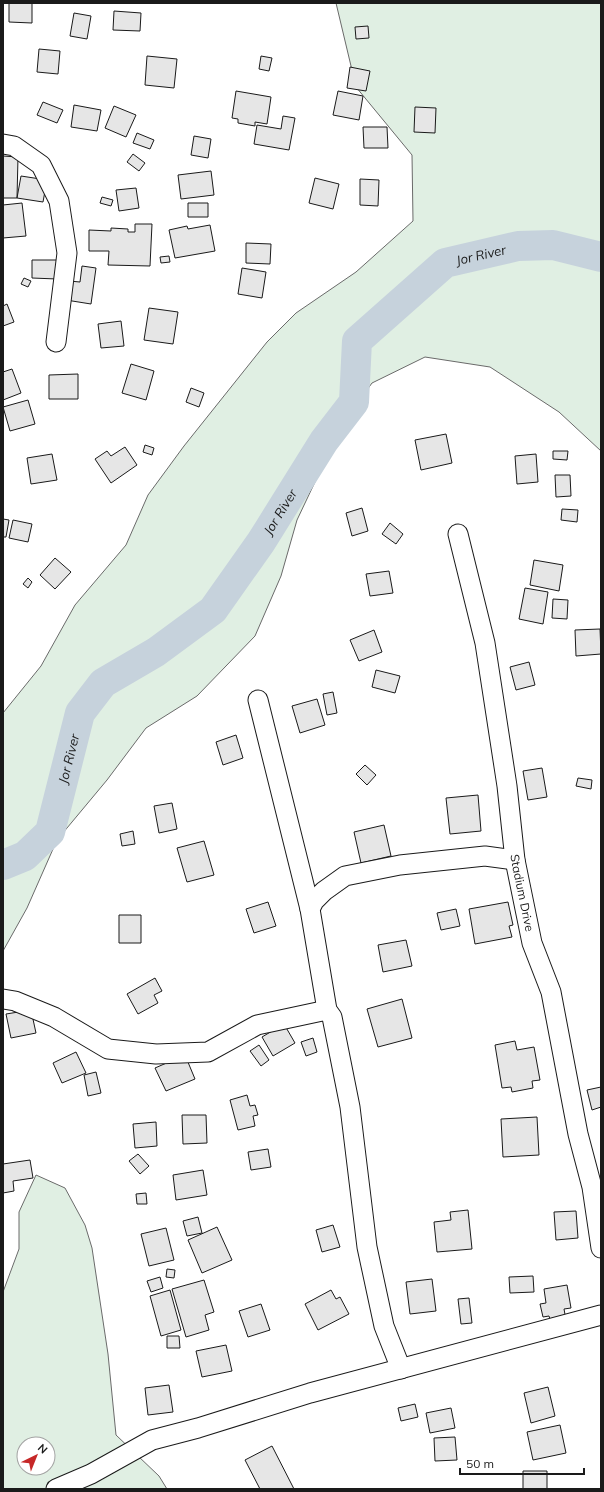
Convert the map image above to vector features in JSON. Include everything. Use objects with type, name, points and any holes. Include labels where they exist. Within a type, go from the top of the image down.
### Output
[{"type":"street","points":[[3,144],[14,146],[41,165],[59,201],[67,253],[56,342]]},
{"type":"street","name":"Stadium Drive","points":[[458,534],[485,643],[507,786],[515,860],[532,943],[551,992],[578,1134],[592,1187],[601,1248]]},
{"type":"street","points":[[258,700],[310,909],[327,1010],[332,1017],[350,1107],[367,1247],[376,1291],[384,1326],[401,1369]]},
{"type":"street","points":[[310,909],[314,901],[324,891],[345,876],[400,865],[485,856],[515,860]]},
{"type":"street","points":[[3,999],[15,1001],[54,1017],[108,1049],[156,1054],[208,1052],[258,1025],[327,1010]]},
{"type":"street","points":[[56,1489],[91,1474],[152,1440],[198,1428],[310,1393],[601,1315]]},
{"type":"green space","points":[[336,3],[601,3],[601,451],[559,412],[490,367],[425,357],[372,383],[342,425],[297,520],[281,576],[255,636],[197,696],[146,728],[107,780],[57,840],[27,908],[3,951],[3,713],[41,666],[75,605],[126,545],[148,495],[184,446],[267,342],[296,313],[356,272],[413,221],[412,155],[356,87]]},
{"type":"green space","points":[[36,1175],[65,1188],[85,1225],[92,1248],[108,1354],[116,1435],[159,1476],[167,1489],[3,1489],[3,1292],[19,1249],[19,1212]]},
{"type":"building","points":[[9,3],[32,3],[32,23],[9,22]]},
{"type":"building","points":[[114,11],[141,13],[140,31],[113,30]]},
{"type":"building","points":[[74,13],[91,16],[87,39],[70,36]]},
{"type":"building","points":[[368,26],[369,38],[356,39],[355,27]]},
{"type":"building","points":[[39,49],[60,51],[58,74],[37,72]]},
{"type":"building","points":[[147,56],[177,59],[174,88],[145,85]]},
{"type":"building","points":[[261,56],[272,58],[269,71],[259,69]]},
{"type":"building","points":[[350,67],[370,71],[366,91],[347,88]]},
{"type":"building","points":[[236,91],[271,97],[267,124],[255,122],[255,126],[238,123],[238,119],[232,118]]},
{"type":"building","points":[[338,91],[363,96],[359,120],[333,115]]},
{"type":"building","points":[[43,102],[63,110],[57,123],[37,115]]},
{"type":"building","points":[[74,105],[101,110],[97,131],[71,127]]},
{"type":"building","points":[[114,106],[136,115],[126,137],[105,128]]},
{"type":"building","points":[[415,107],[436,108],[435,133],[414,132]]},
{"type":"building","points":[[283,116],[295,118],[289,150],[254,144],[257,125],[281,129]]},
{"type":"building","points":[[363,127],[387,127],[388,148],[364,148]]},
{"type":"building","points":[[137,133],[154,140],[150,149],[133,143]]},
{"type":"building","points":[[194,136],[211,139],[208,158],[191,155]]},
{"type":"building","points":[[133,154],[145,163],[139,171],[127,162]]},
{"type":"building","points":[[3,156],[18,157],[17,198],[3,198]]},
{"type":"building","points":[[211,171],[214,195],[181,199],[178,175]]},
{"type":"building","points":[[21,176],[47,180],[43,202],[17,198]]},
{"type":"building","points":[[315,178],[339,184],[333,209],[309,203]]},
{"type":"building","points":[[360,179],[379,180],[378,206],[360,205]]},
{"type":"building","points":[[136,188],[139,208],[119,211],[116,190]]},
{"type":"building","points":[[102,197],[113,200],[111,206],[100,203]]},
{"type":"building","points":[[22,203],[26,236],[3,238],[3,205]]},
{"type":"building","points":[[188,203],[208,203],[208,217],[188,217]]},
{"type":"building","points":[[135,224],[152,224],[150,266],[108,265],[109,251],[89,251],[89,230],[111,231],[111,228],[128,229],[128,232],[135,232]]},
{"type":"building","points":[[210,225],[215,251],[175,258],[169,230],[187,226],[188,229]]},
{"type":"building","points":[[246,243],[271,244],[270,264],[246,263]]},
{"type":"building","points":[[169,256],[170,262],[161,263],[160,257]]},
{"type":"building","points":[[32,260],[58,260],[57,279],[32,278]]},
{"type":"building","points":[[82,266],[96,268],[91,304],[66,300],[69,281],[80,282]]},
{"type":"building","points":[[242,268],[266,272],[262,298],[238,294]]},
{"type":"building","points":[[24,278],[31,281],[28,287],[21,284]]},
{"type":"building","points":[[7,304],[14,322],[3,326],[3,306]]},
{"type":"building","points":[[149,308],[178,312],[173,344],[144,340]]},
{"type":"building","points":[[121,321],[124,346],[101,348],[98,324]]},
{"type":"building","points":[[131,364],[154,371],[146,400],[122,393]]},
{"type":"building","points":[[12,369],[21,393],[3,400],[3,372]]},
{"type":"building","points":[[78,374],[78,399],[49,399],[49,375]]},
{"type":"building","points":[[191,388],[204,393],[199,407],[186,402]]},
{"type":"building","points":[[28,400],[35,424],[10,431],[3,407]]},
{"type":"building","points":[[446,434],[452,463],[421,470],[415,440]]},
{"type":"building","points":[[145,445],[154,448],[152,455],[143,452]]},
{"type":"building","points":[[125,447],[137,465],[111,483],[95,459],[107,451],[111,456]]},
{"type":"building","points":[[553,451],[568,451],[567,460],[553,459]]},
{"type":"building","points":[[52,454],[57,480],[31,484],[27,458]]},
{"type":"building","points":[[536,454],[538,482],[517,484],[515,456]]},
{"type":"building","points":[[555,475],[570,475],[571,496],[556,497]]},
{"type":"building","points":[[362,508],[368,531],[352,536],[346,513]]},
{"type":"building","points":[[562,509],[578,510],[577,522],[561,520]]},
{"type":"building","points":[[3,519],[9,520],[6,537],[3,537]]},
{"type":"building","points":[[13,520],[32,524],[28,542],[9,538]]},
{"type":"building","points":[[390,523],[403,534],[396,544],[382,534]]},
{"type":"building","points":[[55,558],[71,572],[55,589],[40,575]]},
{"type":"building","points":[[534,560],[563,565],[559,591],[530,585]]},
{"type":"building","points":[[389,571],[393,593],[370,596],[366,574]]},
{"type":"building","points":[[28,578],[32,582],[28,588],[23,584]]},
{"type":"building","points":[[525,588],[548,592],[543,624],[519,619]]},
{"type":"building","points":[[553,599],[568,600],[567,619],[552,618]]},
{"type":"building","points":[[600,629],[601,654],[576,656],[575,630]]},
{"type":"building","points":[[374,630],[382,652],[359,661],[350,640]]},
{"type":"building","points":[[529,662],[535,685],[516,690],[510,667]]},
{"type":"building","points":[[376,670],[400,676],[395,693],[372,687]]},
{"type":"building","points":[[333,692],[337,713],[327,715],[323,694]]},
{"type":"building","points":[[317,699],[325,725],[300,733],[292,706]]},
{"type":"building","points":[[236,735],[243,758],[223,765],[216,742]]},
{"type":"building","points":[[365,765],[376,775],[367,785],[356,774]]},
{"type":"building","points":[[542,768],[547,797],[528,800],[523,771]]},
{"type":"building","points":[[578,778],[592,780],[591,789],[576,786]]},
{"type":"building","points":[[478,795],[481,831],[450,834],[446,798]]},
{"type":"building","points":[[172,803],[177,829],[159,833],[154,806]]},
{"type":"building","points":[[384,825],[391,856],[361,863],[354,832]]},
{"type":"building","points":[[133,831],[135,844],[122,846],[120,834]]},
{"type":"building","points":[[204,841],[214,875],[187,882],[177,848]]},
{"type":"building","points":[[268,902],[276,926],[254,933],[246,909]]},
{"type":"building","points":[[508,902],[513,925],[509,926],[512,937],[475,944],[469,909]]},
{"type":"building","points":[[456,909],[460,926],[441,930],[437,913]]},
{"type":"building","points":[[119,915],[141,915],[141,943],[119,943]]},
{"type":"building","points":[[406,940],[412,966],[383,972],[378,945]]},
{"type":"building","points":[[155,978],[162,991],[154,995],[158,1003],[138,1014],[127,994]]},
{"type":"building","points":[[402,999],[412,1038],[378,1047],[367,1009]]},
{"type":"building","points":[[31,1010],[36,1033],[11,1038],[6,1014]]},
{"type":"building","points":[[284,1024],[295,1043],[273,1056],[262,1037]]},
{"type":"building","points":[[313,1038],[317,1052],[306,1056],[301,1042]]},
{"type":"building","points":[[515,1041],[517,1050],[534,1047],[540,1080],[532,1081],[533,1088],[512,1092],[511,1087],[502,1088],[495,1045]]},
{"type":"building","points":[[259,1045],[269,1060],[261,1066],[250,1051]]},
{"type":"building","points":[[76,1052],[86,1073],[62,1083],[53,1063]]},
{"type":"building","points":[[185,1055],[195,1079],[166,1091],[155,1068]]},
{"type":"building","points":[[96,1072],[101,1093],[88,1096],[84,1075]]},
{"type":"building","points":[[601,1087],[601,1107],[592,1110],[587,1090]]},
{"type":"building","points":[[247,1095],[250,1106],[255,1105],[258,1115],[253,1116],[255,1126],[238,1130],[230,1100]]},
{"type":"building","points":[[182,1115],[206,1115],[207,1143],[183,1144]]},
{"type":"building","points":[[537,1117],[539,1155],[503,1157],[501,1119]]},
{"type":"building","points":[[156,1122],[157,1146],[135,1148],[133,1124]]},
{"type":"building","points":[[268,1149],[271,1167],[251,1170],[248,1152]]},
{"type":"building","points":[[138,1154],[149,1166],[140,1174],[129,1161]]},
{"type":"building","points":[[30,1160],[33,1178],[13,1181],[14,1191],[3,1193],[3,1164]]},
{"type":"building","points":[[203,1170],[207,1195],[176,1200],[173,1175]]},
{"type":"building","points":[[146,1193],[147,1204],[137,1204],[136,1194]]},
{"type":"building","points":[[468,1210],[472,1249],[437,1252],[434,1222],[451,1220],[450,1212]]},
{"type":"building","points":[[576,1211],[578,1238],[556,1240],[554,1212]]},
{"type":"building","points":[[198,1217],[202,1233],[187,1236],[183,1221]]},
{"type":"building","points":[[333,1225],[340,1247],[322,1252],[316,1230]]},
{"type":"building","points":[[217,1227],[232,1260],[202,1273],[188,1240]]},
{"type":"building","points":[[166,1228],[174,1260],[149,1266],[141,1234]]},
{"type":"building","points":[[167,1269],[175,1270],[174,1278],[166,1277]]},
{"type":"building","points":[[533,1276],[534,1292],[510,1293],[509,1277]]},
{"type":"building","points":[[160,1277],[163,1288],[151,1292],[147,1281]]},
{"type":"building","points":[[432,1279],[436,1311],[410,1314],[406,1282]]},
{"type":"building","points":[[204,1280],[214,1312],[205,1315],[209,1330],[186,1337],[172,1289]]},
{"type":"building","points":[[567,1285],[571,1308],[564,1309],[566,1320],[551,1323],[549,1316],[543,1317],[540,1304],[546,1303],[544,1289]]},
{"type":"building","points":[[170,1290],[181,1330],[161,1336],[150,1296]]},
{"type":"building","points":[[331,1290],[336,1299],[340,1297],[349,1314],[318,1330],[305,1304]]},
{"type":"building","points":[[469,1298],[472,1323],[461,1324],[458,1299]]},
{"type":"building","points":[[261,1304],[270,1330],[248,1337],[239,1311]]},
{"type":"building","points":[[167,1336],[179,1336],[180,1348],[167,1348]]},
{"type":"building","points":[[226,1345],[232,1371],[202,1377],[196,1351]]},
{"type":"building","points":[[169,1385],[173,1412],[148,1415],[145,1388]]},
{"type":"building","points":[[548,1387],[555,1416],[531,1423],[524,1393]]},
{"type":"building","points":[[415,1404],[418,1417],[401,1421],[398,1408]]},
{"type":"building","points":[[451,1408],[455,1428],[430,1433],[426,1413]]},
{"type":"building","points":[[560,1425],[566,1453],[533,1460],[527,1432]]},
{"type":"building","points":[[455,1437],[457,1460],[435,1461],[434,1438]]},
{"type":"building","points":[[272,1446],[294,1489],[260,1489],[245,1460]]},
{"type":"building","points":[[523,1471],[547,1471],[547,1489],[523,1489]]},
{"type":"waterway","name":"Jor River","points":[[3,865],[25,856],[50,832],[80,713],[103,683],[156,652],[213,610],[261,542],[324,441],[354,402],[357,341],[445,263],[518,246],[553,245],[601,257]]}]
